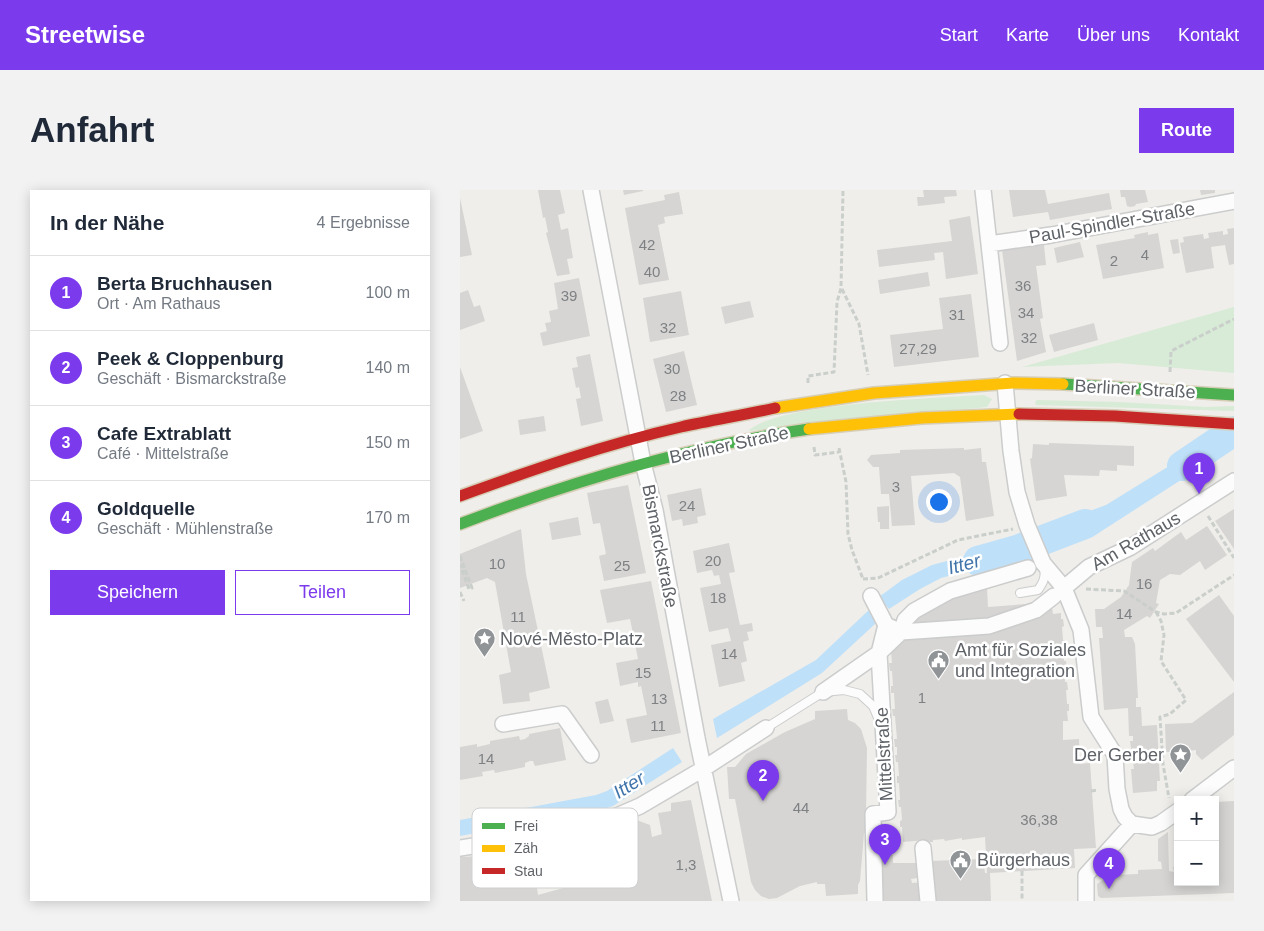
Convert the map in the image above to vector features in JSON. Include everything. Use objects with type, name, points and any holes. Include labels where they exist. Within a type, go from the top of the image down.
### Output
[{"type":"main road","name":"Berliner Straße","points":[[460,496],[524,473],[681,427],[802,403],[874,393],[1005,383],[1068,384],[1234,395]]},
{"type":"main road","name":"Berliner Straße","points":[[460,524],[537,495],[644,463],[783,434],[839,425],[916,418],[1008,413],[1065,414],[1234,424]]},
{"type":"street","name":"Bismarckstraße","points":[[591,190],[730,901]]},
{"type":"street","points":[[983,190],[1000,343]]},
{"type":"street","name":"Paul-Spindler-Straße","points":[[989,244],[1052,236],[1234,202]]},
{"type":"street","points":[[1005,383],[1020,527],[1082,630],[1091,717],[1115,756],[1117,789],[1121,809],[1125,817],[1132,824],[1152,827],[1174,813]]},
{"type":"street","name":"Am Rathaus","points":[[901,632],[989,626],[1036,610],[1089,567],[1131,547],[1234,480]]},
{"type":"street","points":[[823,692],[879,653],[901,632],[905,620],[914,611],[950,591],[1028,568]]},
{"type":"street","points":[[871,596],[886,625],[901,632]]},
{"type":"street","name":"Mittelstraße","points":[[875,901],[873,814],[888,812],[879,653],[886,625]]},
{"type":"street","points":[[503,724],[562,714],[591,756]]},
{"type":"street","points":[[635,808],[703,769],[739,752],[766,728]]},
{"type":"street","points":[[1197,796],[1234,768]]},
{"type":"street","points":[[1086,901],[1086,875],[1132,824]]},
{"type":"street","points":[[923,848],[928,901]]},
{"type":"lane","points":[[1020,593],[1038,590],[1045,574],[1043,563]]},
{"type":"lane","points":[[766,728],[823,692],[844,690],[860,694],[873,706],[883,731]]},
{"type":"path","points":[[808,384],[808,376],[834,372],[837,302],[841,288],[843,190]]},
{"type":"path","points":[[841,288],[860,324],[866,368],[874,393]]},
{"type":"path","points":[[1170,373],[1172,351],[1234,320]]},
{"type":"path","points":[[814,447],[816,454],[839,450],[846,482],[848,534],[852,550],[871,596]]},
{"type":"path","points":[[1199,503],[1234,558]]},
{"type":"path","points":[[863,579],[878,578],[958,540],[1020,527]]},
{"type":"path","points":[[460,556],[472,588],[469,588],[460,565]]},
{"type":"path","points":[[1080,589],[1124,591],[1156,612],[1164,614],[1176,612],[1234,575]]},
{"type":"path","points":[[460,592],[464,601]]},
{"type":"path","points":[[1156,612],[1164,635],[1161,661],[1186,700],[1170,714],[1160,718],[1163,764],[1168,798]]},
{"type":"path","points":[[1092,791],[1097,790]]},
{"type":"path","points":[[1022,871],[1022,901]]},
{"type":"green space","points":[[1234,307],[1234,373],[1118,363],[1022,367]]},
{"type":"green space","points":[[984,395],[992,399],[987,407],[748,431],[765,422],[791,414],[823,408],[897,400]]},
{"type":"green space","points":[[1037,400],[1206,407],[1234,406],[1234,411],[1036,405],[1035,402]]},
{"type":"water","points":[[1208,442],[1232,447],[1094,536],[1051,550],[1043,528],[1106,505]]},
{"type":"water","points":[[1014,543],[1019,557],[941,578],[889,609],[879,597],[902,580],[932,565]]},
{"type":"water","points":[[871,608],[875,624],[822,673],[717,738],[713,719],[816,660]]},
{"type":"water","points":[[673,748],[682,762],[613,806],[606,808],[525,808],[596,795],[607,791]]},
{"type":"water","points":[[472,818],[472,834],[460,836],[460,820]]},
{"type":"building","points":[[538,190],[560,190],[565,213],[558,215],[561,230],[568,228],[573,258],[567,259],[570,274],[557,276]]},
{"type":"building","points":[[623,190],[643,190],[643,191],[624,195]]},
{"type":"building","points":[[923,190],[956,190],[957,196],[944,197],[945,203],[918,206],[917,197],[924,197]]},
{"type":"building","points":[[1009,190],[1045,190],[1048,204],[1109,193],[1112,209],[1050,220],[1048,212],[1013,217]]},
{"type":"building","points":[[1120,190],[1145,190],[1148,202],[1130,207],[1127,206],[1125,197],[1121,197]]},
{"type":"building","points":[[1200,190],[1215,190],[1215,193],[1201,195]]},
{"type":"building","points":[[679,192],[683,214],[664,217],[665,223],[658,225],[669,280],[639,285],[625,208],[665,200],[664,195]]},
{"type":"building","points":[[460,198],[472,255],[460,257]]},
{"type":"building","points":[[970,216],[978,274],[946,279],[943,252],[934,253],[935,260],[879,267],[877,250],[952,241],[949,220]]},
{"type":"building","points":[[1234,228],[1234,264],[1229,265],[1225,245],[1211,247],[1214,268],[1186,273],[1180,243],[1184,242],[1183,237],[1203,234],[1204,239],[1209,238],[1208,233],[1223,231],[1223,235],[1228,234],[1227,229]]},
{"type":"building","points":[[1148,232],[1148,235],[1158,233],[1164,268],[1103,279],[1096,245],[1135,238],[1134,235]]},
{"type":"building","points":[[1178,239],[1180,253],[1173,254],[1170,240]]},
{"type":"building","points":[[1080,242],[1084,257],[1057,263],[1054,248]]},
{"type":"building","points":[[1044,245],[1046,265],[1036,266],[1043,318],[1040,319],[1046,352],[1017,361],[1002,250]]},
{"type":"building","points":[[928,272],[930,286],[880,294],[878,280]]},
{"type":"building","points":[[579,278],[590,336],[543,346],[540,333],[547,331],[545,323],[551,322],[549,311],[558,309],[554,283]]},
{"type":"building","points":[[468,290],[474,307],[480,305],[485,321],[460,330],[460,293]]},
{"type":"building","points":[[681,291],[689,335],[650,342],[643,298]]},
{"type":"building","points":[[971,294],[979,357],[894,367],[890,335],[943,329],[939,298]]},
{"type":"building","points":[[750,301],[754,317],[725,324],[721,307]]},
{"type":"building","points":[[1094,323],[1098,340],[1054,352],[1049,335]]},
{"type":"building","points":[[684,351],[697,405],[666,412],[653,359]]},
{"type":"building","points":[[590,354],[603,421],[581,426],[576,399],[581,398],[579,387],[576,388],[572,368],[578,367],[576,357]]},
{"type":"building","points":[[460,367],[483,431],[460,439]]},
{"type":"building","points":[[544,416],[546,431],[520,435],[518,420]]},
{"type":"building","points":[[1049,443],[1134,446],[1134,466],[1117,465],[1117,471],[1100,470],[1099,476],[1064,475],[1067,496],[1036,501],[1030,459],[1032,458],[1033,444],[1049,445]]},
{"type":"building","points":[[964,448],[964,450],[981,448],[982,462],[986,462],[994,516],[966,521],[960,477],[954,473],[911,476],[915,525],[892,526],[889,494],[881,494],[879,467],[873,467],[867,460],[871,455],[900,453],[900,450]]},
{"type":"building","points":[[628,485],[646,573],[604,581],[599,556],[606,554],[600,523],[593,524],[587,493]]},
{"type":"building","points":[[701,488],[706,515],[697,517],[698,523],[683,526],[682,519],[672,521],[667,495]]},
{"type":"building","points":[[889,506],[889,529],[880,529],[877,507]]},
{"type":"building","points":[[1234,509],[1234,549],[1215,521]]},
{"type":"building","points":[[578,517],[581,535],[552,540],[549,523]]},
{"type":"building","points":[[1207,526],[1227,555],[1205,570],[1200,561],[1180,575],[1170,574],[1160,580],[1156,603],[1159,604],[1150,618],[1147,616],[1124,630],[1125,637],[1132,637],[1135,644],[1138,698],[1136,698],[1136,707],[1141,707],[1142,726],[1157,725],[1160,781],[1157,781],[1157,791],[1133,793],[1131,769],[1134,769],[1130,741],[1133,741],[1133,736],[1129,736],[1128,708],[1104,710],[1099,638],[1103,638],[1102,627],[1096,627],[1095,609],[1104,609],[1121,597],[1129,585],[1132,562],[1153,548],[1155,551],[1181,532],[1186,540]]},
{"type":"building","points":[[521,529],[526,574],[550,688],[529,693],[530,701],[503,704],[499,675],[511,672],[495,582],[487,578],[460,588],[460,554]]},
{"type":"building","points":[[729,543],[735,572],[729,573],[740,625],[752,623],[753,631],[747,632],[749,640],[743,642],[747,661],[741,663],[745,681],[719,687],[711,645],[731,641],[728,628],[709,632],[700,588],[721,584],[719,575],[714,576],[712,570],[697,573],[693,551]]},
{"type":"building","points":[[651,581],[681,733],[631,743],[626,719],[647,715],[641,686],[638,687],[638,682],[620,686],[616,663],[638,659],[630,619],[607,623],[600,590]]},
{"type":"building","points":[[987,588],[988,607],[1039,603],[1047,600],[1052,607],[1053,614],[1061,613],[1064,626],[1062,627],[1063,640],[1065,640],[1065,647],[1063,647],[1064,661],[1066,661],[1067,669],[1064,669],[1065,682],[1067,682],[1068,690],[1066,690],[1067,704],[1069,704],[1069,711],[1067,711],[1068,721],[1063,721],[1063,740],[1079,739],[1080,764],[1090,763],[1096,848],[1074,849],[1075,868],[990,873],[991,901],[935,901],[930,861],[983,859],[985,873],[987,873],[985,837],[945,841],[944,839],[933,840],[933,842],[926,842],[926,840],[903,842],[902,827],[900,827],[900,821],[902,820],[901,807],[899,807],[898,800],[900,800],[899,783],[897,783],[897,776],[899,776],[898,762],[896,762],[895,755],[897,755],[897,747],[895,747],[894,739],[897,739],[895,716],[893,716],[892,709],[895,709],[894,693],[891,693],[891,686],[893,686],[892,671],[890,671],[889,663],[892,663],[891,651],[928,602]]},
{"type":"building","points":[[1219,595],[1234,616],[1234,682],[1186,619]]},
{"type":"building","points":[[1234,692],[1234,735],[1202,760],[1196,754],[1196,750],[1188,751],[1189,754],[1176,755],[1176,752],[1166,752],[1165,724],[1192,723]]},
{"type":"building","points":[[608,699],[614,721],[600,724],[595,702]]},
{"type":"building","points":[[847,709],[848,720],[855,723],[861,729],[867,748],[866,815],[870,833],[864,833],[858,894],[826,896],[825,884],[817,884],[817,882],[800,886],[777,898],[769,899],[761,896],[751,882],[735,799],[729,799],[727,767],[735,767],[746,754],[785,732],[815,719],[815,711]]},
{"type":"building","points":[[560,728],[566,760],[535,766],[533,761],[530,761],[525,763],[525,767],[495,773],[494,770],[482,772],[483,776],[460,780],[460,747],[477,744],[477,747],[490,744],[490,741],[519,736],[520,740],[525,739],[529,734]]},
{"type":"building","points":[[691,800],[712,901],[460,901],[460,857],[472,857],[472,888],[537,888],[538,895],[563,888],[638,888],[638,820],[650,825],[652,837],[662,834],[658,813],[671,811],[671,803]]},
{"type":"building","points":[[1234,801],[1234,893],[1101,898],[1098,896],[1097,884],[1111,875],[1138,874],[1138,870],[1162,869],[1161,862],[1158,861],[1158,839],[1168,832],[1169,871],[1174,872],[1174,886],[1219,886],[1219,802]]},
{"type":"building","points":[[875,855],[893,855],[893,863],[916,863],[917,878],[911,879],[912,883],[923,882],[924,901],[878,901]]},
{"type":"waterway","name":"Itter","points":[[1182,466],[1234,431]]},
{"type":"waterway","name":"Itter","points":[[978,561],[1017,550],[1085,524]]},
{"type":"traffic: fast","points":[[1063,384],[1234,395]]},
{"type":"traffic: fast","points":[[460,524],[545,493],[676,455],[764,436],[809,429]]},
{"type":"traffic: slow","points":[[775,408],[874,393],[1013,383],[1063,384]]},
{"type":"traffic: slow","points":[[809,429],[922,418],[1019,414]]},
{"type":"traffic: jam","points":[[460,496],[542,467],[625,441],[681,427],[775,408]]},
{"type":"traffic: jam","points":[[1019,414],[1115,416],[1234,424]]},
{"type":"place","name":"Berta Bruchhausen","points":[[1199,494]]},
{"type":"place","name":"Nové-Město-Platz","points":[[484,658]]},
{"type":"place","name":"Amt für Soziales und Integration","points":[[939,679]]},
{"type":"place","name":"Der Gerber","points":[[1180,774]]},
{"type":"place","name":"Peek & Cloppenburg","points":[[763,801]]},
{"type":"place","name":"Cafe Extrablatt","points":[[885,865]]},
{"type":"place","name":"Bürgerhaus","points":[[961,879]]},
{"type":"place","name":"Goldquelle","points":[[1109,889]]}]
